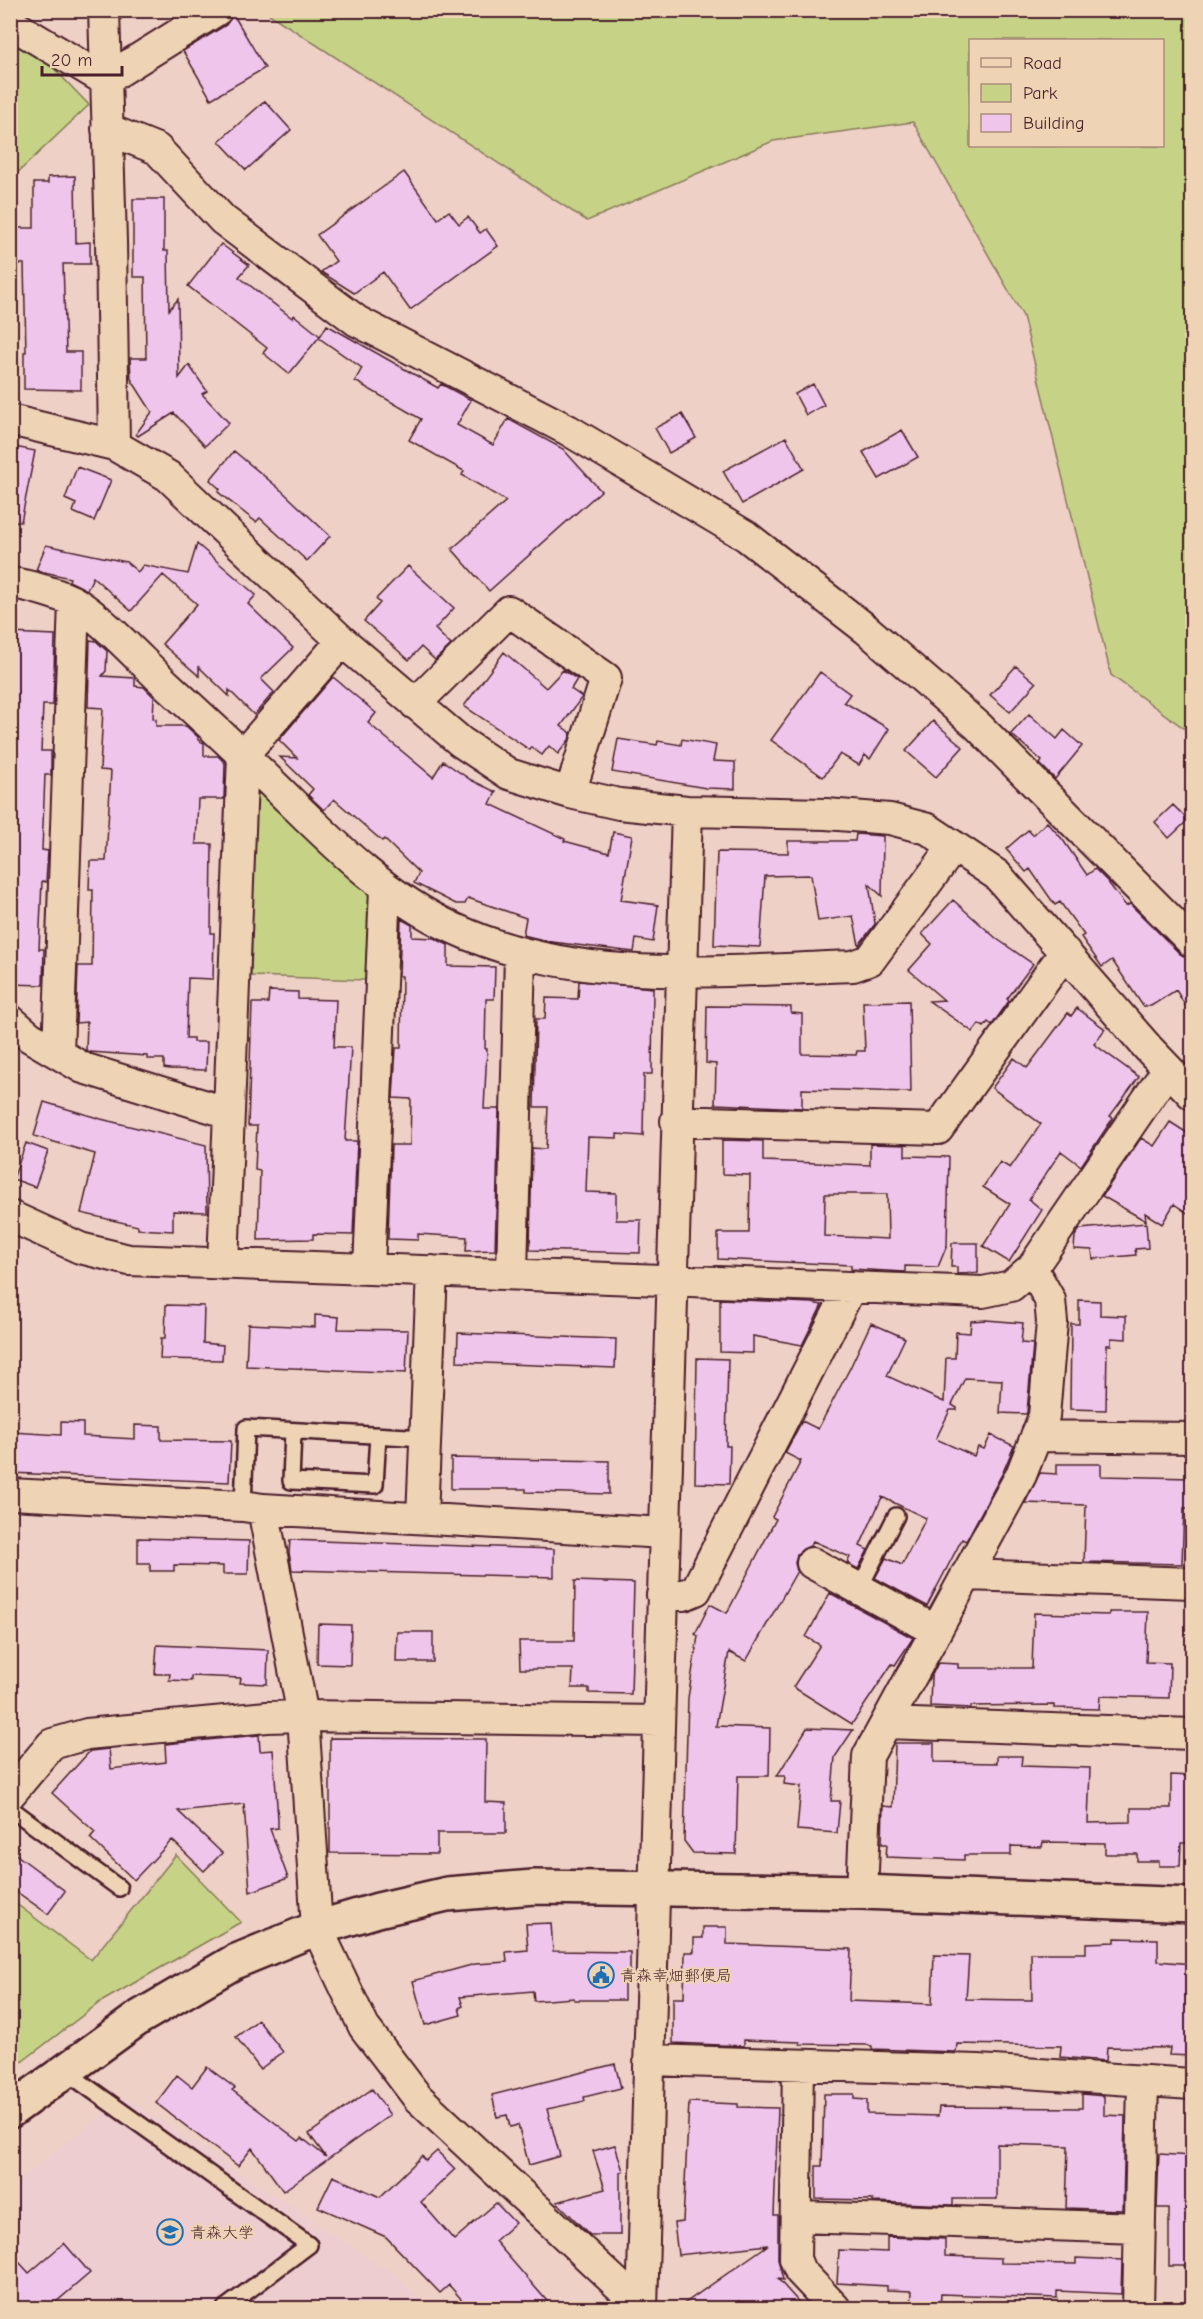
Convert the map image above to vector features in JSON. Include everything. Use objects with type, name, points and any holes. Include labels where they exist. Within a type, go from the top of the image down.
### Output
[{"type":"street","points":[[104,10],[114,445]]},
{"type":"street","points":[[105,80],[218,10]]},
{"type":"street","points":[[10,23],[105,80]]},
{"type":"street","points":[[107,129],[157,149],[223,220],[357,321],[568,430],[746,536],[866,629],[978,726],[1192,942]]},
{"type":"street","points":[[10,420],[114,445],[168,476],[342,641],[461,742],[509,774],[570,793],[620,804],[687,811],[825,814],[890,819],[928,830],[996,875],[1192,1094]]},
{"type":"street","points":[[10,583],[22,584],[74,602],[243,755],[327,837],[386,888],[452,928],[520,954],[599,966],[681,972],[853,966],[870,960],[954,846]]},
{"type":"street","points":[[58,1053],[74,602]]},
{"type":"street","points":[[415,704],[509,611],[606,678],[570,793]]},
{"type":"street","points":[[223,1264],[243,755],[342,641]]},
{"type":"street","points":[[642,2308],[656,1890],[671,1280],[687,811]]},
{"type":"street","points":[[369,1269],[386,888]]},
{"type":"street","points":[[676,1121],[938,1129],[1065,952]]},
{"type":"street","points":[[512,1274],[520,954]]},
{"type":"street","points":[[10,1020],[30,1036],[83,1068],[229,1113]]},
{"type":"street","points":[[10,1216],[80,1248],[129,1260],[983,1292],[1011,1286],[1032,1268],[1168,1069]]},
{"type":"street","points":[[862,1892],[868,1756],[1021,1474],[1044,1416],[1052,1322],[1050,1300],[1032,1268]]},
{"type":"street","points":[[422,1518],[432,1271]]},
{"type":"street","points":[[662,1595],[684,1595],[696,1590],[851,1287]]},
{"type":"street","points":[[1036,1436],[1192,1438]]},
{"type":"street","points":[[10,1494],[253,1508],[328,1497],[422,1518],[664,1533]]},
{"type":"street","points":[[253,1508],[303,1716],[317,1928],[364,2027],[418,2098],[642,2308]]},
{"type":"street","points":[[812,1563],[936,1631]]},
{"type":"street","points":[[966,1575],[1192,1583]]},
{"type":"street","points":[[10,1794],[52,1744],[87,1734],[267,1717],[303,1716],[659,1721]]},
{"type":"street","points":[[886,1724],[1192,1734]]},
{"type":"street","points":[[10,2111],[140,2017],[234,1962],[317,1928],[378,1910],[447,1894],[534,1887],[862,1892],[1192,1905]]},
{"type":"street","points":[[650,2060],[978,2070],[1192,2084]]},
{"type":"street","points":[[798,2065],[795,2259],[800,2271],[835,2308]]},
{"type":"street","points":[[1138,2308],[1143,2081]]},
{"type":"street","points":[[797,2217],[1140,2228]]},
{"type":"lane","points":[[253,1508],[246,1428],[426,1438]]},
{"type":"lane","points":[[293,1431],[291,1481],[328,1497],[375,1485],[378,1435]]},
{"type":"lane","points":[[859,1589],[896,1516]]},
{"type":"lane","points":[[10,1808],[119,1888]]},
{"type":"lane","points":[[65,2071],[309,2245],[225,2308]]},
{"type":"shaded area","name":"青森大学","points":[[124,2097],[398,2277],[428,2308],[11,2308],[11,2187]]},
{"type":"green space","points":[[275,10],[1192,11],[1192,734],[1111,675],[1023,316],[913,122],[773,141],[587,221],[269,14]]},
{"type":"green space","points":[[21,34],[89,105],[11,179],[11,48]]},
{"type":"green space","points":[[255,793],[269,796],[370,885],[365,980],[251,976]]},
{"type":"green space","points":[[176,1855],[241,1922],[99,2003],[11,2070],[11,1900],[91,1960]]},
{"type":"building","points":[[233,14],[265,68],[211,99],[183,51],[226,25]]},
{"type":"building","points":[[265,101],[291,130],[246,170],[219,141]]},
{"type":"building","points":[[404,172],[438,219],[449,211],[459,224],[468,217],[480,233],[486,229],[498,246],[410,310],[383,272],[354,293],[321,272],[336,261],[317,235]]},
{"type":"building","points":[[75,176],[76,243],[90,242],[90,264],[63,264],[66,352],[81,352],[81,390],[24,389],[24,352],[26,352],[24,264],[17,264],[17,228],[34,228],[34,183],[48,183],[48,177]]},
{"type":"building","points":[[133,199],[164,199],[164,251],[168,251],[169,310],[178,299],[179,378],[189,365],[207,391],[202,394],[229,423],[205,446],[174,413],[138,436],[136,434],[152,412],[131,379],[130,358],[146,358],[145,277],[133,277]]},
{"type":"building","points":[[221,244],[249,265],[239,277],[292,318],[294,315],[320,336],[289,374],[263,353],[267,348],[188,286]]},
{"type":"building","points":[[327,325],[438,388],[441,384],[471,400],[457,425],[493,445],[508,419],[563,449],[601,491],[489,591],[452,549],[506,501],[462,475],[464,471],[409,440],[421,419],[355,381],[362,368],[319,338]]},
{"type":"building","points":[[813,384],[824,405],[806,415],[795,394]]},
{"type":"building","points":[[682,414],[696,438],[669,453],[655,428]]},
{"type":"building","points":[[902,430],[918,457],[879,479],[863,452]]},
{"type":"building","points":[[786,437],[804,469],[742,504],[723,471]]},
{"type":"building","points":[[10,446],[35,451],[21,522],[10,521]]},
{"type":"building","points":[[234,451],[282,491],[330,536],[307,561],[260,518],[256,522],[218,492],[220,489],[210,480]]},
{"type":"building","points":[[77,467],[111,480],[94,521],[73,512],[76,504],[65,499]]},
{"type":"building","points":[[197,544],[256,595],[248,604],[293,648],[261,679],[274,692],[254,715],[229,690],[229,696],[199,667],[199,676],[162,644],[197,604],[163,575],[131,611],[93,577],[87,590],[69,581],[70,578],[36,570],[46,545],[126,562],[138,572],[143,565],[188,574]]},
{"type":"building","points":[[408,566],[454,608],[435,629],[451,645],[435,660],[421,647],[409,660],[364,621],[380,603],[376,599]]},
{"type":"building","points":[[10,633],[55,635],[53,705],[43,705],[41,751],[51,751],[51,775],[45,775],[42,850],[48,851],[46,882],[42,881],[39,949],[44,949],[43,985],[10,984]]},
{"type":"building","points":[[90,640],[96,641],[107,651],[106,671],[102,676],[135,678],[135,686],[144,687],[154,697],[153,718],[156,719],[156,726],[186,726],[198,737],[198,740],[204,743],[204,756],[218,756],[225,763],[224,799],[198,799],[196,844],[212,844],[213,979],[188,978],[186,1038],[193,1038],[193,1042],[207,1042],[206,1070],[164,1068],[164,1059],[147,1059],[147,1056],[90,1052],[86,1050],[87,1022],[76,1023],[78,966],[92,966],[93,890],[89,890],[90,861],[106,861],[111,771],[100,770],[103,708],[88,707]]},
{"type":"building","points":[[504,652],[546,688],[563,670],[577,679],[571,689],[582,697],[561,726],[571,733],[569,740],[558,754],[549,746],[542,755],[531,747],[530,750],[464,706]]},
{"type":"building","points":[[1016,666],[1036,683],[1010,712],[990,695]]},
{"type":"building","points":[[820,672],[850,694],[844,702],[889,729],[870,759],[865,755],[859,765],[840,754],[823,777],[771,740]]},
{"type":"building","points":[[333,677],[376,713],[368,723],[433,777],[443,761],[471,780],[496,792],[490,804],[565,839],[564,841],[609,853],[613,832],[632,836],[621,900],[658,905],[653,942],[636,939],[634,952],[552,942],[523,935],[526,918],[468,898],[465,904],[456,904],[414,883],[419,873],[384,839],[382,841],[334,799],[324,810],[308,795],[313,789],[280,757],[297,758],[279,740]]},
{"type":"building","points":[[1029,714],[1057,739],[1064,730],[1082,746],[1055,779],[1040,764],[1042,761],[1011,734]]},
{"type":"building","points":[[933,721],[963,747],[936,777],[906,751]]},
{"type":"building","points":[[618,739],[657,745],[658,741],[681,745],[682,739],[716,745],[713,761],[735,762],[735,789],[706,788],[612,772]]},
{"type":"building","points":[[1173,805],[1188,820],[1169,838],[1155,822]]},
{"type":"building","points":[[1047,822],[1063,840],[1087,875],[1095,869],[1126,906],[1130,904],[1180,954],[1190,959],[1192,962],[1192,1017],[1176,990],[1151,1006],[1143,1006],[1112,960],[1102,967],[1081,937],[1084,935],[1060,902],[1055,905],[1030,869],[1026,872],[1006,849],[1028,830],[1033,835]]},
{"type":"building","points":[[856,834],[883,836],[882,896],[869,884],[875,924],[859,945],[853,916],[818,921],[811,875],[765,876],[760,947],[714,945],[717,852],[788,853],[788,841],[855,841]]},
{"type":"building","points":[[953,900],[997,939],[1033,964],[1007,999],[1009,1001],[992,1025],[988,1022],[984,1027],[979,1024],[973,1032],[929,1001],[944,1000],[909,970],[932,944],[922,934]]},
{"type":"building","points":[[401,919],[412,925],[412,937],[434,938],[448,945],[448,966],[495,967],[494,999],[486,999],[485,1049],[487,1049],[484,1109],[499,1109],[495,1250],[466,1251],[467,1237],[418,1234],[418,1240],[388,1239],[391,1145],[410,1145],[411,1099],[393,1098],[396,1048],[401,1048],[402,976],[399,976]]},
{"type":"building","points":[[579,981],[653,988],[652,1074],[644,1074],[643,1136],[617,1134],[617,1138],[588,1137],[586,1192],[616,1193],[616,1220],[641,1220],[640,1253],[530,1250],[532,1148],[546,1149],[548,1107],[534,1107],[536,1019],[545,1019],[546,998],[578,999]]},
{"type":"building","points":[[269,991],[298,992],[298,999],[336,1000],[334,1047],[351,1047],[345,1141],[357,1141],[353,1235],[313,1234],[313,1239],[258,1240],[260,1171],[255,1170],[257,1126],[248,1126],[252,1003],[268,1003]]},
{"type":"building","points":[[909,1001],[911,1092],[802,1089],[802,1108],[715,1104],[716,1064],[706,1063],[707,1006],[791,1007],[791,1013],[802,1014],[802,1054],[856,1055],[857,1051],[865,1051],[863,1002]]},
{"type":"building","points":[[1077,1008],[1105,1029],[1094,1044],[1139,1077],[1110,1116],[1113,1118],[1081,1166],[1061,1151],[1029,1199],[1042,1210],[1009,1262],[983,1246],[1010,1204],[983,1187],[1000,1162],[1010,1168],[1041,1124],[992,1088],[1014,1058],[1027,1068],[1068,1013],[1071,1016]]},
{"type":"building","points":[[44,1102],[101,1119],[206,1145],[207,1212],[173,1211],[173,1231],[138,1229],[138,1226],[81,1213],[95,1154],[34,1136]]},
{"type":"building","points":[[1170,1122],[1192,1136],[1192,1216],[1174,1204],[1162,1224],[1145,1213],[1146,1221],[1102,1196],[1141,1138],[1154,1146]]},
{"type":"building","points":[[722,1140],[763,1141],[763,1161],[870,1165],[870,1144],[905,1145],[905,1156],[949,1157],[947,1245],[938,1267],[905,1266],[905,1272],[851,1269],[851,1265],[718,1259],[718,1233],[749,1233],[750,1175],[722,1174]],"holes":[[[825,1194],[887,1194],[888,1239],[824,1236]]]},
{"type":"building","points":[[26,1143],[48,1151],[35,1187],[13,1179]]},
{"type":"building","points":[[1146,1223],[1148,1248],[1135,1249],[1136,1255],[1093,1259],[1092,1250],[1074,1249],[1075,1236],[1080,1229]]},
{"type":"building","points":[[952,1243],[978,1243],[978,1273],[957,1274],[957,1267],[951,1267]]},
{"type":"building","points":[[720,1299],[822,1305],[802,1345],[753,1336],[753,1353],[720,1352]]},
{"type":"building","points":[[1079,1300],[1100,1301],[1100,1315],[1126,1316],[1126,1339],[1111,1338],[1111,1345],[1107,1345],[1106,1410],[1070,1409],[1071,1324],[1079,1324]]},
{"type":"building","points":[[166,1305],[204,1306],[203,1343],[223,1345],[222,1360],[160,1359],[161,1338],[165,1338]]},
{"type":"building","points":[[315,1315],[339,1317],[338,1329],[408,1330],[406,1373],[246,1366],[248,1324],[315,1327]]},
{"type":"building","points":[[971,1321],[1023,1323],[1021,1343],[1033,1344],[1027,1412],[1026,1414],[1000,1413],[1002,1380],[965,1378],[952,1405],[957,1410],[950,1410],[936,1439],[974,1456],[978,1447],[984,1449],[991,1435],[1014,1446],[1003,1472],[966,1541],[962,1539],[927,1606],[875,1578],[886,1558],[902,1565],[926,1518],[882,1497],[860,1546],[868,1550],[858,1569],[847,1563],[850,1557],[813,1541],[810,1546],[797,1554],[795,1563],[797,1571],[746,1661],[729,1652],[716,1726],[770,1728],[769,1776],[738,1776],[736,1854],[693,1853],[684,1841],[688,1698],[698,1636],[695,1634],[710,1604],[727,1613],[776,1519],[772,1517],[801,1461],[785,1453],[802,1421],[818,1429],[871,1323],[905,1338],[887,1376],[944,1402],[946,1358],[955,1358],[956,1332],[970,1333]]},
{"type":"building","points":[[458,1333],[616,1339],[615,1368],[457,1362]]},
{"type":"building","points":[[697,1358],[728,1359],[726,1446],[730,1446],[729,1484],[695,1483]]},
{"type":"building","points":[[61,1422],[83,1423],[83,1436],[135,1439],[135,1425],[161,1426],[161,1440],[231,1441],[229,1482],[10,1473],[12,1432],[61,1435]]},
{"type":"building","points":[[451,1458],[609,1461],[609,1494],[526,1492],[526,1489],[451,1489]]},
{"type":"building","points":[[1057,1464],[1101,1464],[1101,1476],[1192,1478],[1192,1508],[1184,1508],[1182,1564],[1084,1562],[1086,1505],[1025,1503],[1040,1473],[1057,1474]]},
{"type":"building","points":[[138,1538],[249,1541],[248,1574],[223,1574],[223,1566],[174,1565],[174,1571],[150,1571],[150,1564],[138,1564]]},
{"type":"building","points":[[290,1540],[554,1549],[554,1577],[292,1570],[289,1553]]},
{"type":"building","points":[[575,1581],[634,1583],[631,1694],[589,1693],[589,1688],[572,1688],[573,1669],[520,1669],[519,1641],[574,1641]]},
{"type":"building","points":[[830,1593],[913,1638],[895,1665],[892,1664],[852,1724],[793,1687],[820,1645],[806,1637]]},
{"type":"building","points":[[1109,1612],[1148,1612],[1146,1662],[1170,1663],[1169,1698],[1100,1696],[1099,1709],[1054,1708],[1054,1705],[971,1706],[971,1708],[930,1706],[931,1677],[938,1663],[958,1664],[958,1668],[1032,1668],[1034,1613],[1109,1615]]},
{"type":"building","points":[[318,1624],[351,1625],[350,1665],[317,1664]]},
{"type":"building","points":[[397,1632],[433,1632],[433,1662],[396,1662]]},
{"type":"building","points":[[157,1645],[268,1650],[267,1684],[240,1683],[241,1678],[191,1676],[191,1681],[169,1680],[170,1674],[155,1674]]},
{"type":"building","points":[[807,1728],[853,1730],[835,1757],[831,1801],[840,1801],[837,1833],[797,1830],[801,1786],[784,1784],[785,1776],[777,1776]]},
{"type":"building","points":[[259,1735],[260,1751],[273,1750],[278,1828],[270,1829],[288,1878],[250,1892],[244,1804],[178,1811],[222,1853],[204,1871],[172,1840],[134,1880],[90,1838],[95,1832],[52,1793],[90,1751],[109,1749],[111,1769],[166,1762],[165,1744]]},
{"type":"building","points":[[330,1738],[486,1739],[485,1802],[506,1803],[506,1833],[437,1833],[437,1854],[330,1853]]},
{"type":"building","points":[[895,1743],[934,1743],[934,1762],[997,1763],[997,1756],[1022,1756],[1021,1766],[1090,1768],[1088,1823],[1131,1822],[1131,1808],[1171,1808],[1171,1775],[1192,1776],[1192,1843],[1181,1843],[1180,1866],[1159,1866],[1159,1861],[1137,1861],[1137,1854],[1105,1854],[1105,1843],[1043,1842],[1042,1847],[1011,1846],[1011,1855],[964,1855],[964,1860],[886,1857],[887,1844],[882,1844],[883,1806],[893,1807]]},
{"type":"building","points":[[10,1850],[65,1891],[48,1914],[10,1887]]},
{"type":"building","points":[[551,1923],[553,1951],[630,1952],[630,1973],[624,1973],[624,2000],[574,2000],[574,1998],[534,2001],[533,1991],[460,1997],[463,2006],[459,2008],[461,2015],[425,2025],[413,1981],[475,1964],[507,1962],[506,1952],[528,1950],[526,1924]]},
{"type":"building","points":[[703,1927],[727,1927],[727,1944],[851,1949],[849,2001],[932,2004],[934,1955],[969,1956],[966,1999],[1032,2000],[1031,1953],[1086,1953],[1086,1943],[1115,1942],[1115,1938],[1158,1939],[1158,1961],[1192,1964],[1192,2056],[1169,2055],[1170,2048],[1107,2047],[1106,2061],[1060,2057],[1061,2046],[957,2044],[956,2052],[872,2049],[872,2046],[867,2045],[744,2040],[744,2046],[673,2043],[673,1998],[684,1998],[685,1952],[694,1952],[694,1938],[703,1938]]},
{"type":"building","points":[[258,2020],[283,2052],[260,2069],[236,2037]]},
{"type":"building","points":[[615,2064],[621,2088],[584,2097],[585,2101],[547,2109],[560,2156],[529,2165],[518,2125],[510,2127],[507,2115],[497,2117],[492,2095]]},
{"type":"building","points":[[207,2067],[235,2088],[232,2090],[299,2141],[302,2138],[326,2157],[309,2134],[372,2089],[390,2115],[283,2191],[252,2148],[238,2166],[156,2103],[177,2075],[192,2087]]},
{"type":"building","points":[[824,2094],[854,2094],[854,2099],[867,2100],[867,2114],[938,2116],[939,2107],[1082,2108],[1082,2094],[1104,2096],[1104,2115],[1125,2116],[1123,2210],[1066,2208],[1068,2146],[997,2144],[997,2199],[953,2199],[953,2205],[816,2199],[816,2166],[822,2166]]},
{"type":"building","points":[[689,2102],[778,2108],[774,2215],[778,2215],[778,2259],[783,2280],[778,2279],[804,2308],[745,2308],[739,2301],[729,2308],[678,2308],[768,2245],[678,2255],[674,2223],[683,2222]]},
{"type":"building","points":[[615,2145],[623,2171],[620,2172],[620,2235],[590,2235],[557,2202],[605,2189],[593,2151]]},
{"type":"building","points":[[437,2151],[455,2169],[421,2202],[454,2240],[496,2203],[515,2223],[495,2241],[553,2308],[469,2308],[449,2285],[440,2293],[386,2237],[318,2207],[333,2176],[380,2197],[422,2156],[426,2161]]},
{"type":"building","points":[[1159,2154],[1192,2156],[1192,2266],[1169,2266],[1169,2208],[1157,2208]]},
{"type":"building","points":[[887,2237],[945,2239],[945,2256],[1001,2258],[1001,2263],[1076,2264],[1076,2258],[1122,2260],[1121,2294],[1057,2291],[1057,2298],[941,2294],[940,2308],[911,2308],[912,2291],[887,2290],[887,2286],[837,2283],[839,2250],[887,2252]]},
{"type":"building","points":[[64,2243],[90,2273],[49,2308],[10,2308],[10,2252],[29,2273]]},
{"type":"place","name":"青森幸畑郵便局","points":[[601,1975]]},
{"type":"place","name":"青森大学","points":[[170,2232]]}]
